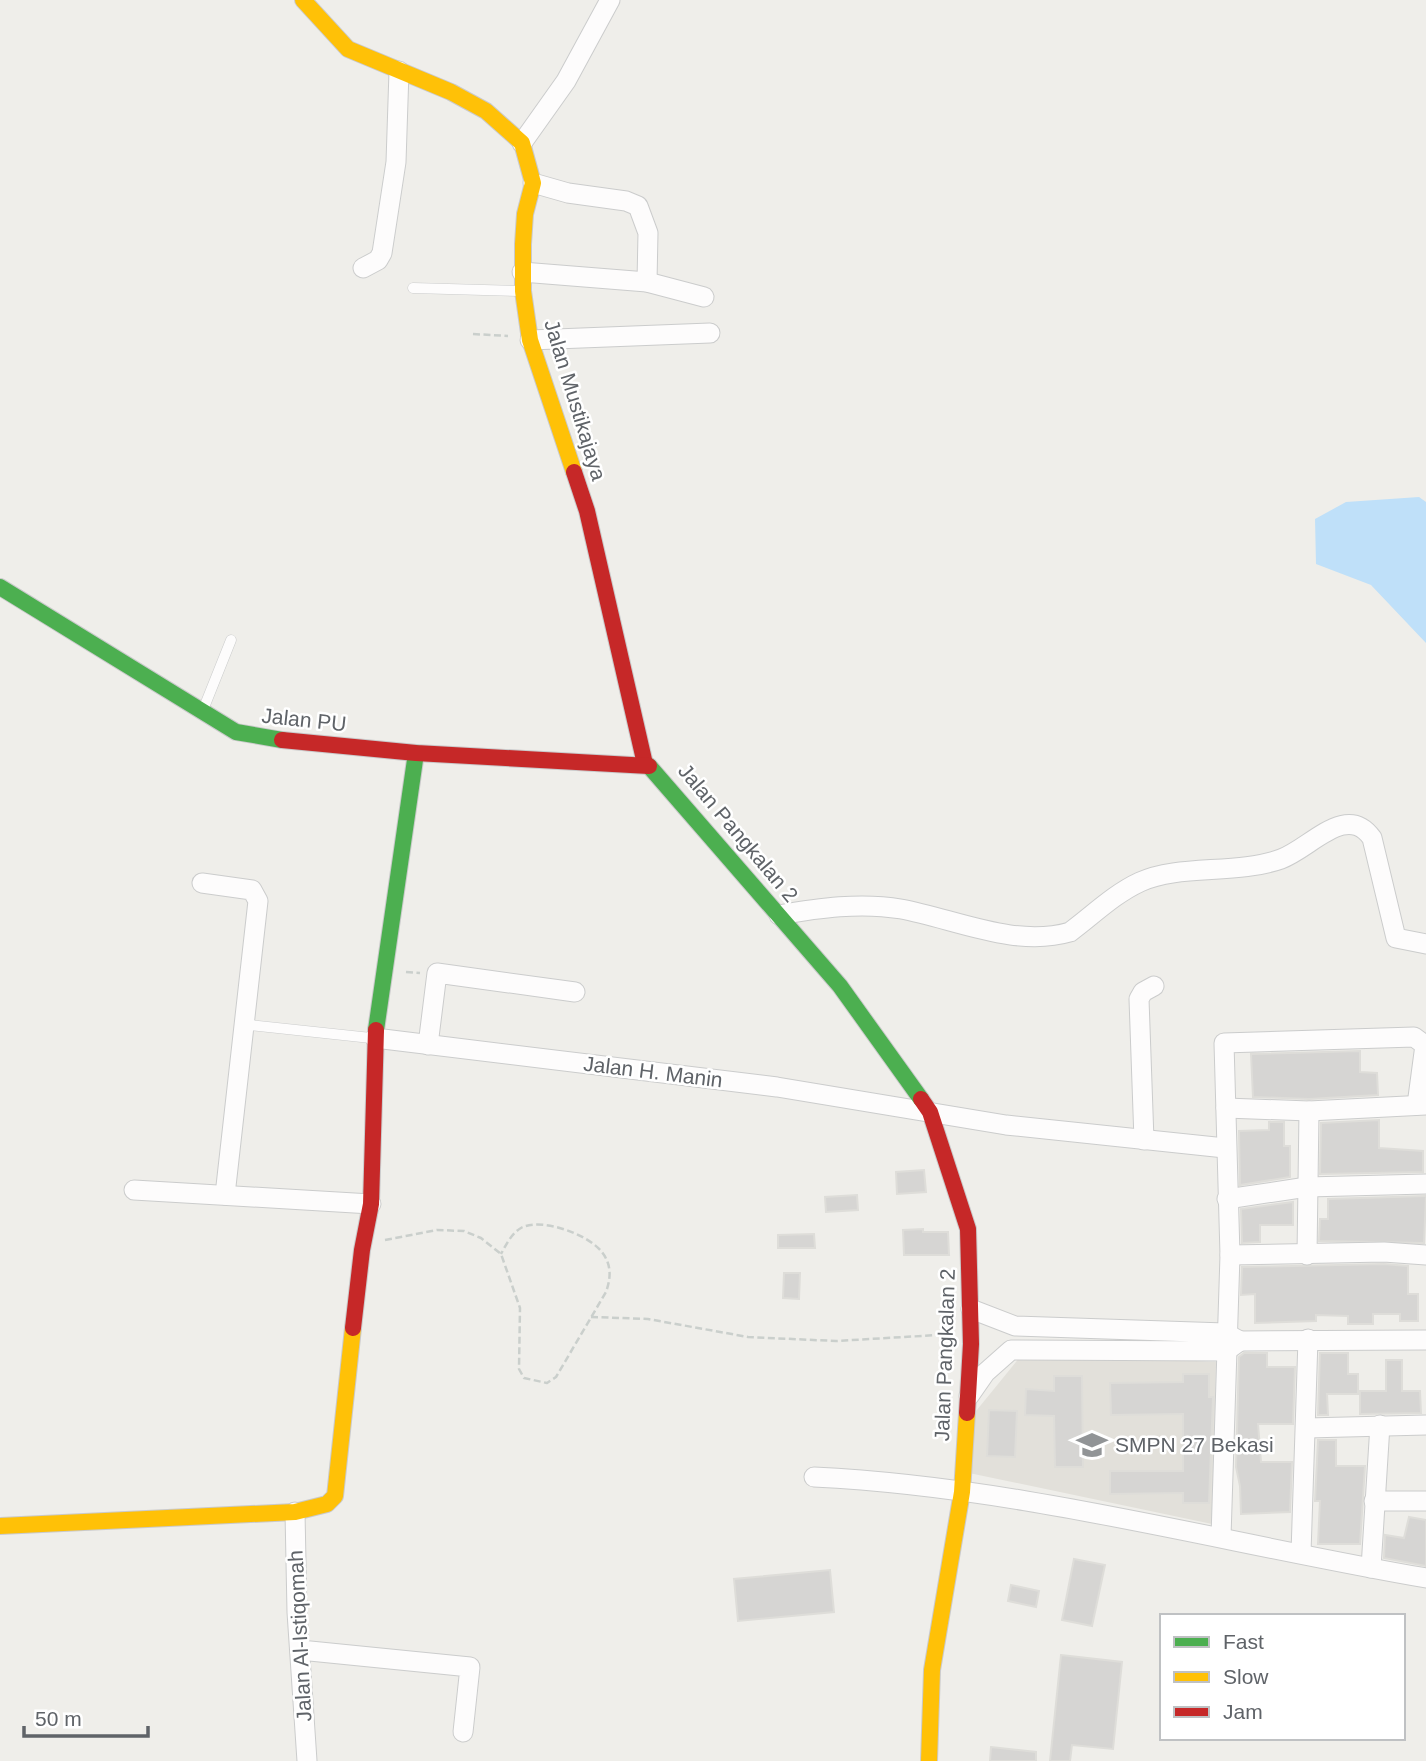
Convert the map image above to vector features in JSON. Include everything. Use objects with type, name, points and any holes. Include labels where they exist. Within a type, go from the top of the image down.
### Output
[{"type":"street","points":[[303,0],[348,49],[451,92],[486,111],[522,143],[584,50],[609,1]]},
{"type":"street","points":[[363,268],[377,260],[382,253],[396,162],[399,71]]},
{"type":"street","name":"Jalan Mustikajaya","points":[[522,143],[533,183],[525,214],[523,282],[530,340],[587,511],[645,764]]},
{"type":"street","points":[[533,183],[568,193],[626,201],[638,206],[648,233],[647,282]]},
{"type":"street","points":[[523,282],[647,282],[704,297]]},
{"type":"street","points":[[530,340],[710,333]]},
{"type":"street","name":"Jalan PU","points":[[0,587],[236,732],[265,738],[416,753],[645,764]]},
{"type":"street","points":[[0,1525],[295,1512],[327,1504],[335,1496],[362,1250],[371,1204],[375,1038],[416,753]]},
{"type":"street","name":"Jalan Pangkalan 2","points":[[645,764],[663,775],[840,986],[930,1112],[968,1229],[971,1344],[965,1400],[962,1492],[932,1670],[929,1761]]},
{"type":"street","points":[[779,915],[829,906],[886,908],[1022,936],[1058,935],[1070,932],[1141,881],[1260,866],[1292,855],[1343,824],[1355,823],[1365,828],[1372,838],[1396,938],[1426,944]]},
{"type":"street","points":[[202,883],[252,890],[258,901],[225,1195]]},
{"type":"street","points":[[428,1045],[437,973],[575,992]]},
{"type":"street","points":[[1144,1140],[1139,999],[1143,992],[1154,986]]},
{"type":"street","points":[[1221,1537],[1230,1341],[1224,1043],[1415,1037],[1425,1045],[1422,1105],[1309,1111],[1226,1108]]},
{"type":"street","name":"Jalan H. Manin","points":[[375,1038],[777,1087],[1006,1125],[1225,1148]]},
{"type":"street","points":[[1307,1255],[1309,1111]]},
{"type":"street","points":[[1227,1199],[1307,1187],[1426,1184]]},
{"type":"street","points":[[134,1190],[371,1204]]},
{"type":"street","points":[[1230,1255],[1384,1252],[1426,1255]]},
{"type":"street","points":[[971,1309],[1015,1326],[1230,1341]]},
{"type":"street","points":[[1015,1326],[1016,1349]]},
{"type":"street","points":[[1301,1553],[1308,1339]]},
{"type":"street","points":[[965,1400],[985,1373],[1011,1350],[1016,1349],[1308,1339],[1426,1340]]},
{"type":"street","points":[[1371,1568],[1380,1425]]},
{"type":"street","points":[[1307,1428],[1426,1425]]},
{"type":"street","points":[[814,1477],[898,1481],[1105,1514],[1426,1578]]},
{"type":"street","points":[[1374,1501],[1426,1501]]},
{"type":"street","name":"Jalan Al-Istiqomah","points":[[295,1512],[307,1761]]},
{"type":"street","points":[[300,1650],[470,1668],[463,1732]]},
{"type":"lane","points":[[412,288],[523,282]]},
{"type":"lane","points":[[202,711],[231,640]]},
{"type":"lane","points":[[250,1025],[375,1038]]},
{"type":"path","points":[[473,334],[493,333],[530,340]]},
{"type":"path","points":[[385,971],[437,973]]},
{"type":"path","points":[[362,1250],[410,1233],[438,1230],[464,1231],[481,1238],[501,1254],[520,1308],[519,1369],[524,1378],[547,1383],[556,1377],[611,1278],[601,1251],[564,1230],[536,1225],[524,1227],[514,1233],[501,1254]]},
{"type":"path","points":[[591,1317],[648,1319],[748,1338],[836,1341],[938,1335],[971,1344]]},
{"type":"shaded area","name":"SMPN 27 Bekasi","points":[[1024,1352],[1216,1362],[1212,1524],[969,1473],[972,1416]]},
{"type":"water","points":[[1419,497],[1426,502],[1426,643],[1371,585],[1316,564],[1315,519],[1346,502]]},
{"type":"building","points":[[1360,1051],[1360,1072],[1377,1073],[1378,1095],[1309,1099],[1253,1097],[1251,1054]]},
{"type":"building","points":[[1379,1120],[1379,1148],[1423,1151],[1423,1172],[1320,1174],[1321,1123]]},
{"type":"building","points":[[1269,1122],[1284,1122],[1284,1146],[1290,1146],[1290,1177],[1240,1185],[1239,1131],[1269,1130]]},
{"type":"building","points":[[924,1170],[926,1192],[897,1194],[896,1172]]},
{"type":"building","points":[[857,1195],[858,1210],[826,1212],[825,1197]]},
{"type":"building","points":[[1426,1196],[1424,1243],[1319,1241],[1320,1219],[1328,1219],[1328,1199]]},
{"type":"building","points":[[1293,1202],[1293,1225],[1260,1225],[1260,1242],[1242,1243],[1241,1209]]},
{"type":"building","points":[[923,1229],[923,1232],[948,1232],[949,1255],[904,1255],[903,1230]]},
{"type":"building","points":[[814,1234],[815,1248],[778,1248],[778,1235]]},
{"type":"building","points":[[1384,1264],[1408,1266],[1408,1294],[1418,1294],[1418,1321],[1400,1321],[1400,1314],[1373,1314],[1373,1324],[1348,1324],[1348,1316],[1316,1315],[1316,1321],[1255,1323],[1255,1294],[1241,1295],[1242,1267]]},
{"type":"building","points":[[784,1273],[800,1273],[799,1299],[783,1298]]},
{"type":"building","points":[[1244,1353],[1267,1353],[1267,1367],[1295,1367],[1293,1424],[1258,1424],[1261,1462],[1292,1462],[1290,1512],[1241,1514],[1236,1467],[1239,1357]]},
{"type":"building","points":[[1320,1353],[1348,1353],[1348,1374],[1358,1374],[1358,1394],[1327,1394],[1328,1415],[1318,1415]]},
{"type":"building","points":[[1386,1360],[1402,1360],[1402,1391],[1420,1391],[1421,1413],[1360,1414],[1360,1391],[1386,1391]]},
{"type":"building","points":[[1183,1374],[1209,1374],[1209,1397],[1213,1397],[1209,1503],[1183,1503],[1183,1493],[1110,1494],[1110,1471],[1183,1471],[1183,1414],[1111,1415],[1110,1383],[1183,1382]]},
{"type":"building","points":[[1054,1376],[1082,1376],[1083,1467],[1055,1467],[1054,1416],[1025,1415],[1026,1389],[1054,1391]]},
{"type":"building","points":[[989,1410],[1017,1411],[1015,1457],[987,1456]]},
{"type":"building","points":[[1318,1440],[1336,1440],[1336,1466],[1365,1466],[1360,1544],[1318,1544],[1320,1501],[1315,1501]]},
{"type":"building","points":[[1409,1517],[1426,1520],[1426,1566],[1384,1558],[1385,1535],[1404,1538]]},
{"type":"building","points":[[1074,1559],[1105,1565],[1092,1626],[1062,1620]]},
{"type":"building","points":[[830,1570],[834,1612],[738,1621],[734,1579]]},
{"type":"building","points":[[1011,1585],[1039,1591],[1036,1607],[1008,1601]]},
{"type":"building","points":[[1061,1655],[1122,1662],[1113,1749],[1072,1745],[1070,1761],[1050,1761]]},
{"type":"building","points":[[991,1747],[1036,1752],[1036,1761],[990,1761]]},
{"type":"traffic: fast","points":[[0,587],[236,732],[282,740]]},
{"type":"traffic: fast","points":[[376,1030],[416,753]]},
{"type":"traffic: fast","points":[[649,766],[840,986],[921,1099]]},
{"type":"traffic: slow","points":[[303,0],[348,49],[451,92],[486,111],[522,143],[533,183],[525,214],[523,244],[523,291],[530,340],[574,472]]},
{"type":"traffic: slow","points":[[0,1526],[295,1512],[327,1504],[335,1496],[353,1328]]},
{"type":"traffic: slow","points":[[929,1761],[932,1670],[962,1492],[967,1413]]},
{"type":"traffic: jam","points":[[574,472],[587,511],[645,764]]},
{"type":"traffic: jam","points":[[282,740],[416,753],[649,766]]},
{"type":"traffic: jam","points":[[353,1328],[362,1250],[371,1204],[376,1030]]},
{"type":"traffic: jam","points":[[921,1099],[930,1112],[968,1229],[971,1344],[967,1413]]},
{"type":"place","name":"SMPN 27 Bekasi","points":[[1092,1445]]}]
